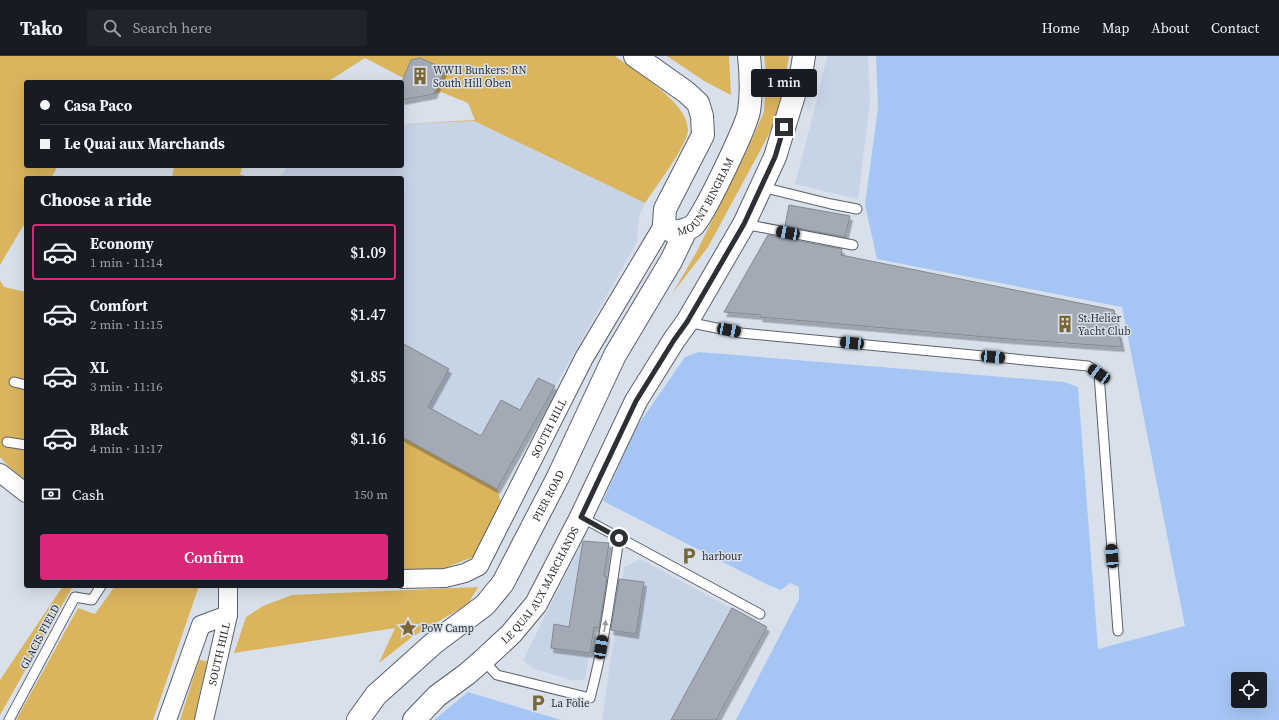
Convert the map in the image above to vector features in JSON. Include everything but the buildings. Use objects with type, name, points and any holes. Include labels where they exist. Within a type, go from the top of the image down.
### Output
[{"type":"main road","name":"MOUNT BINGHAM","points":[[635,56],[686,92],[698,103],[702,116],[703,135],[665,209],[664,224],[673,232],[686,230],[694,225],[708,201],[738,139],[749,112],[752,83],[750,56]]},
{"type":"main road","name":"LE QUAI AUX MARCHANDS","points":[[414,720],[437,696],[467,674],[511,634],[536,604],[581,517],[636,401],[687,322],[744,224],[775,157],[802,69],[804,56]]},
{"type":"main road","name":"PIER ROAD","points":[[358,720],[376,695],[434,643],[485,605],[503,583],[558,477],[615,355],[671,261],[686,230]]},
{"type":"street","name":"SOUTH HILL","points":[[404,579],[445,578],[465,573],[479,566],[584,358],[664,224]]},
{"type":"street","points":[[0,474],[24,492]]},
{"type":"street","name":"SOUTH HILL","points":[[204,720],[228,615],[228,588]]},
{"type":"street","points":[[167,720],[201,625],[228,615]]},
{"type":"lane","points":[[762,187],[857,209]]},
{"type":"lane","points":[[744,224],[853,245]]},
{"type":"lane","points":[[687,322],[742,333],[1088,366],[1099,374],[1118,631]]},
{"type":"lane","points":[[14,382],[24,384]]},
{"type":"lane","points":[[7,442],[24,445]]},
{"type":"lane","points":[[581,517],[760,614]]},
{"type":"lane","points":[[483,660],[497,675],[590,698],[596,678],[610,601],[619,538]]},
{"type":"lane","name":"GLACIS FIELD","points":[[8,720],[75,596],[92,600],[100,588]]},
{"type":"shaded area","points":[[0,56],[615,56],[659,88],[680,109],[686,120],[688,130],[682,146],[663,178],[645,203],[474,121],[404,124],[475,120],[468,103],[441,92],[434,94],[365,58],[330,80],[24,80],[24,168],[57,168],[52,176],[24,176],[24,224],[0,265]]},
{"type":"shaded area","points":[[667,56],[729,56],[731,95],[704,81]]},
{"type":"shaded area","points":[[764,56],[789,56],[779,111],[768,136],[708,247],[672,294],[696,253],[764,112],[766,73]]},
{"type":"shaded area","points":[[827,56],[868,56],[870,102],[858,199],[795,184]]},
{"type":"shaded area","points":[[474,121],[645,203],[639,216],[637,242],[497,489],[404,438],[404,176],[280,176],[287,168],[404,168],[404,124]]},
{"type":"shaded area","points":[[174,168],[242,168],[240,174],[244,176],[172,176]]},
{"type":"shaded area","points":[[0,280],[4,287],[24,292],[24,478],[9,467],[0,457]]},
{"type":"shaded area","points":[[404,438],[497,489],[501,503],[491,525],[473,557],[439,570],[404,570]]},
{"type":"shaded area","name":"La Folie","points":[[583,541],[609,543],[585,679],[574,681],[532,668],[523,660]]},
{"type":"shaded area","name":"La Folie","points":[[640,559],[767,627],[716,720],[602,720],[624,567]]},
{"type":"shaded area","points":[[478,587],[468,604],[412,637],[379,663],[395,628],[234,653],[246,617],[263,606],[292,595]]},
{"type":"shaded area","points":[[62,588],[72,588],[0,715],[0,680]]},
{"type":"shaded area","points":[[114,588],[198,588],[153,720],[16,720],[78,608],[95,614]]},
{"type":"shaded area","points":[[199,660],[207,661],[194,720],[180,720]]},
{"type":"water","points":[[876,56],[1279,56],[1279,720],[736,720],[799,599],[799,587],[790,583],[781,590],[768,585],[603,501],[636,428],[685,357],[699,352],[1064,382],[1078,387],[1098,649],[1185,626],[1122,307],[877,259],[865,205],[878,108]]},
{"type":"water","points":[[468,692],[561,720],[434,720]]},
{"type":"place","name":"WWII Bunkers: RN South Hill Oben","points":[[420,76]]},
{"type":"place","name":"St.Helier Yacht Club","points":[[1065,324]]},
{"type":"place","name":"harbour","points":[[689,556]]},
{"type":"place","name":"PoW Camp","points":[[408,628]]},
{"type":"place","name":"La Folie","points":[[538,703]]},
{"type":"route","points":[[619,538],[581,517],[636,401],[687,322],[744,224],[775,157],[784,127]]}]
